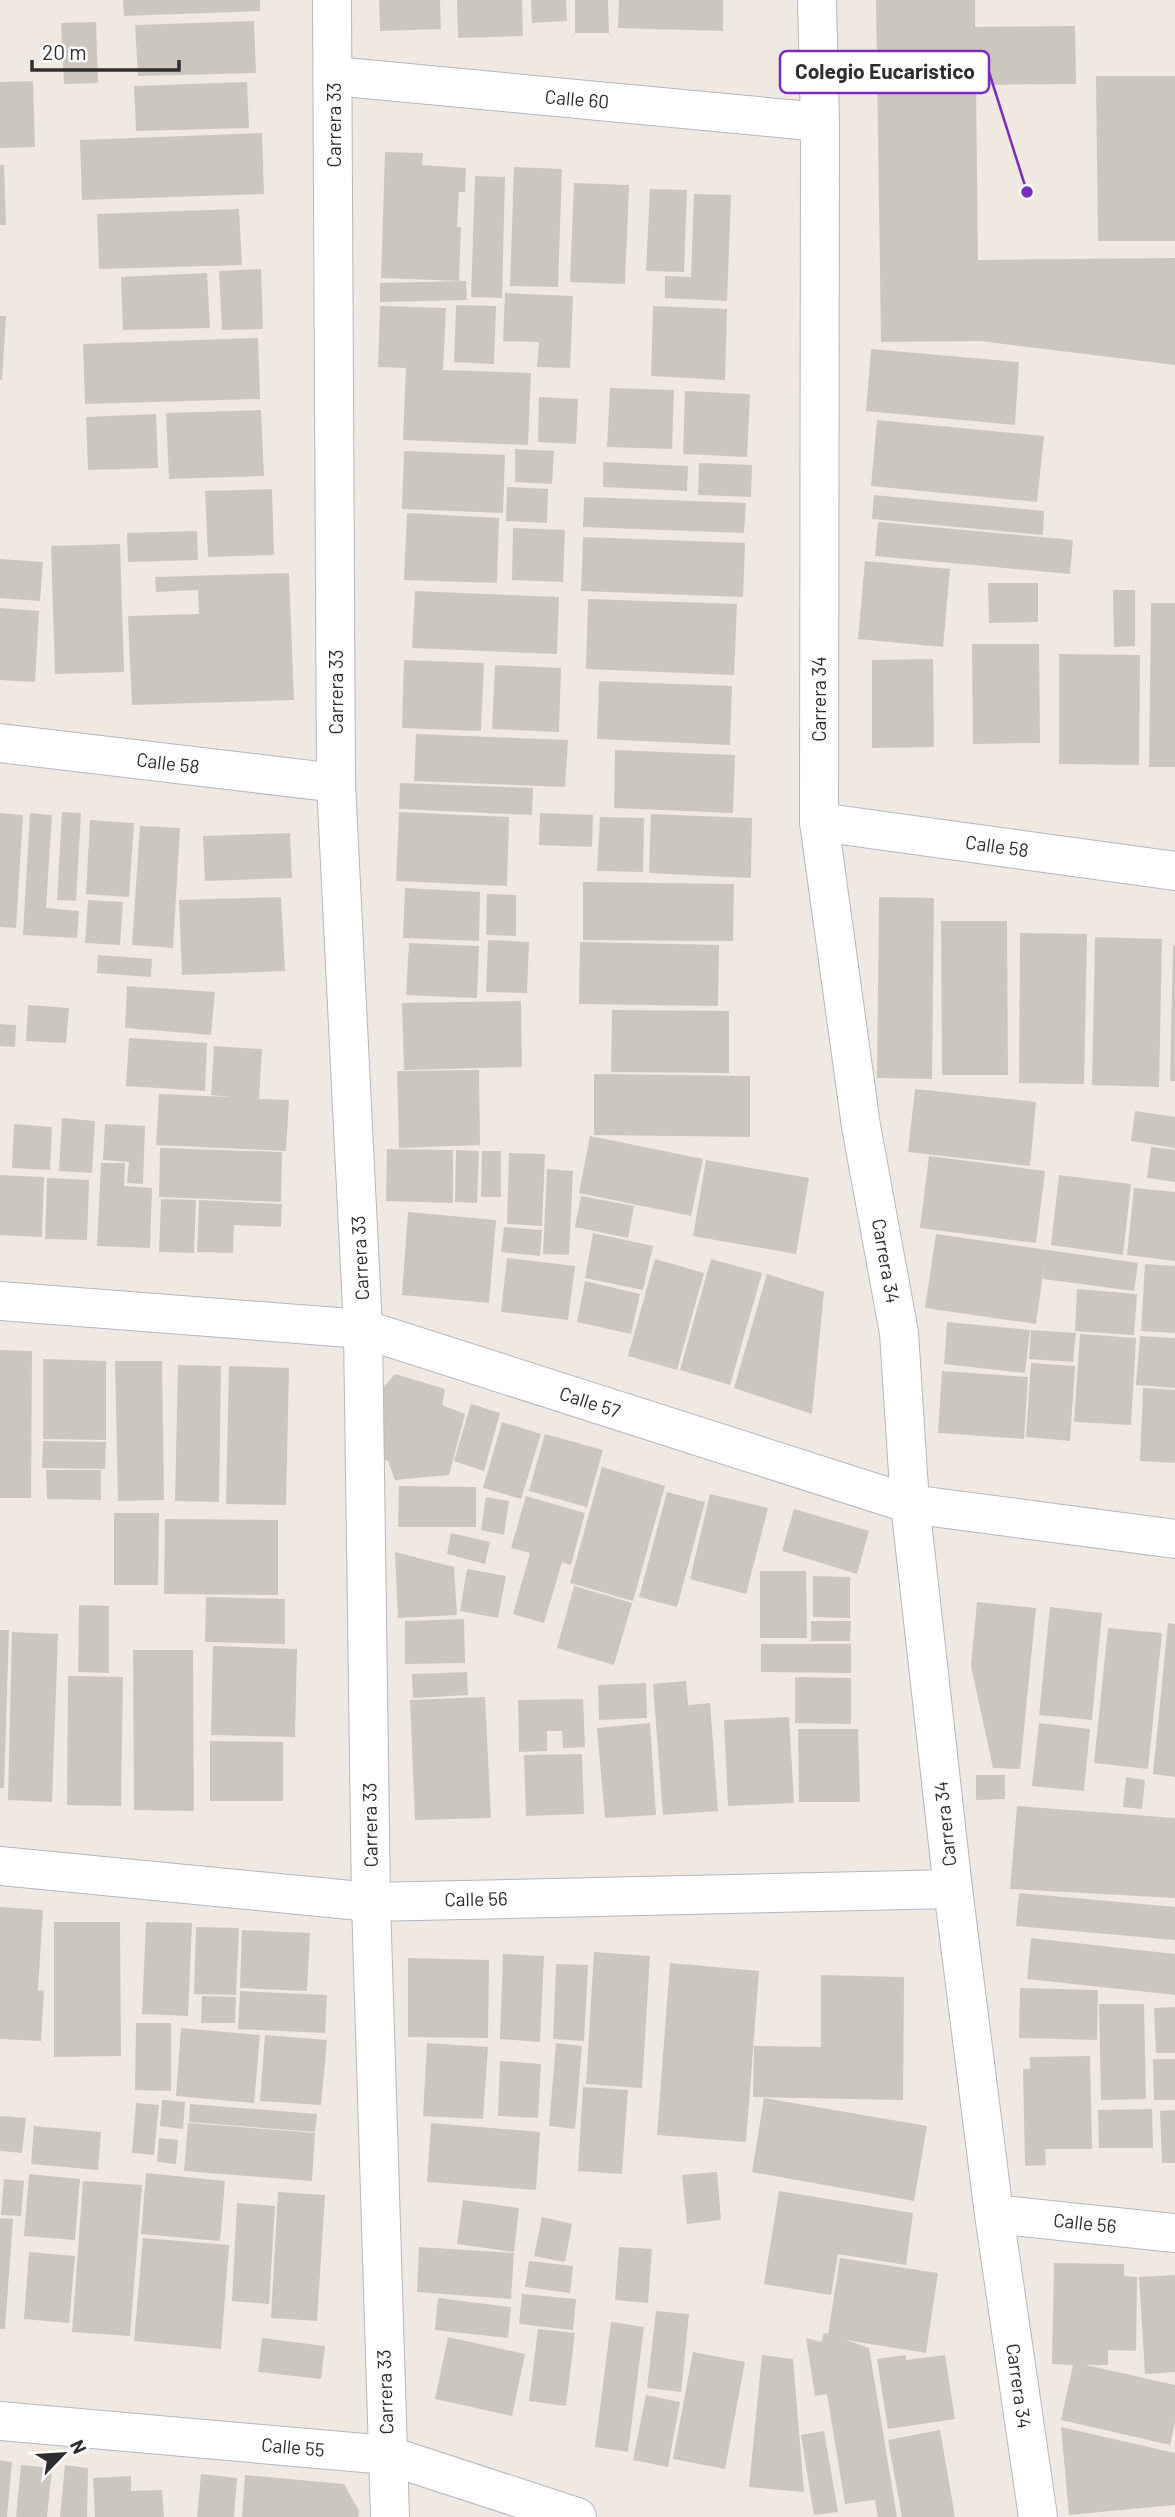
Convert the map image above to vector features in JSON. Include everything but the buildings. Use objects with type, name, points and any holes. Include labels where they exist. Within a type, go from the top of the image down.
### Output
[{"type":"street","name":"Carrera 33","points":[[332,0],[336,783],[363,1329],[371,1902],[390,2517]]},
{"type":"street","name":"Carrera 34","points":[[817,0],[820,122],[819,822],[861,1126],[899,1334],[910,1504],[953,1889],[994,2214],[1038,2517]]},
{"type":"street","name":"Calle 60","points":[[334,76],[820,122]]},
{"type":"street","name":"Calle 58","points":[[0,743],[336,783]]},
{"type":"street","name":"Calle 58","points":[[819,822],[1175,871]]},
{"type":"street","name":"Calle 57","points":[[0,1301],[363,1329],[910,1504],[1175,1539]]},
{"type":"street","name":"Calle 56","points":[[0,1866],[371,1902],[953,1889]]},
{"type":"street","name":"Calle 56","points":[[994,2214],[1175,2233]]},
{"type":"street","name":"Calle 55","points":[[0,2421],[387,2455],[577,2517]]},
{"type":"place","name":"Colegio Eucaristico","points":[[1027,192]]}]
